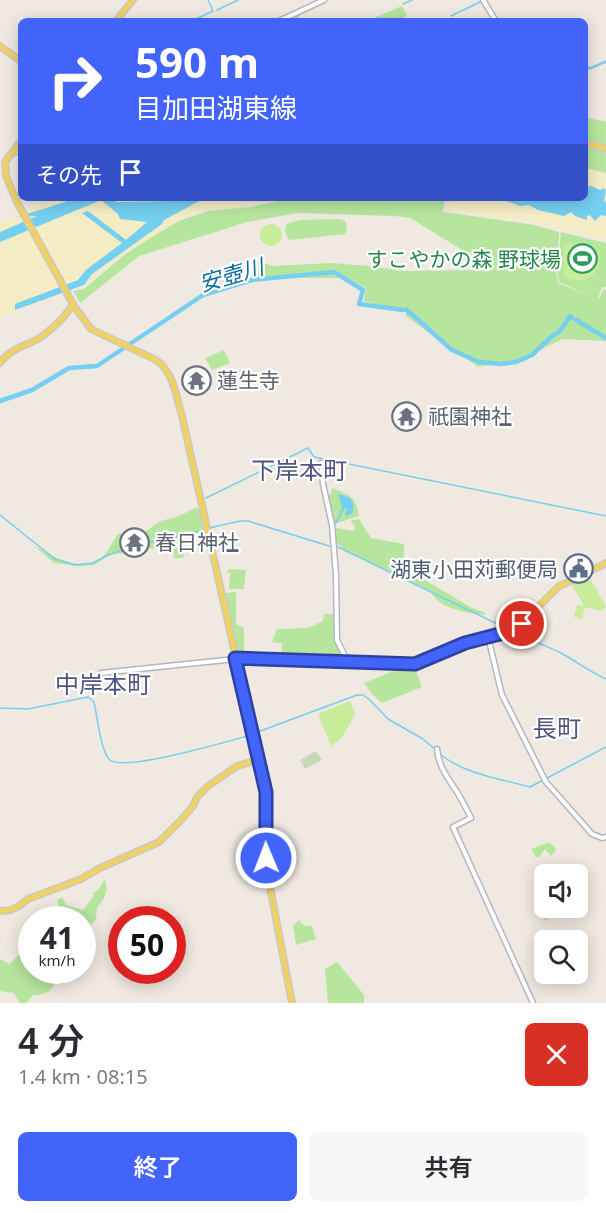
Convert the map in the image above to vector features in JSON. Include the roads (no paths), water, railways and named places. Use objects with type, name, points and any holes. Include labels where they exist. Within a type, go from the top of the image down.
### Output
[{"type":"main road","points":[[118,18],[133,0]]},
{"type":"main road","points":[[0,46],[18,59]]},
{"type":"main road","points":[[588,144],[606,148]]},
{"type":"main road","points":[[18,145],[8,157],[4,170],[18,204],[73,303],[91,329],[156,360],[170,375],[182,416],[266,792],[267,871],[292,1003]]},
{"type":"main road","points":[[0,363],[13,350],[38,339],[71,309],[73,303]]},
{"type":"main road","points":[[235,658],[415,664],[465,643],[515,630],[558,587],[606,563]]},
{"type":"main road","points":[[0,911],[11,910],[28,899],[81,879],[159,842],[181,820],[208,786],[237,766],[258,760]]},
{"type":"street","points":[[285,18],[324,0]]},
{"type":"street","points":[[483,0],[494,18]]},
{"type":"street","points":[[321,463],[332,525],[336,575],[337,640],[348,662]]},
{"type":"street","points":[[488,636],[502,695],[545,780],[592,834],[602,838],[606,837]]},
{"type":"street","points":[[101,673],[235,658]]},
{"type":"street","points":[[438,751],[445,776],[458,793],[471,818],[453,827],[533,1003]]},
{"type":"water","points":[[588,186],[600,190],[604,188],[606,191],[604,200],[606,216],[601,215],[595,221],[590,215],[587,216],[587,220],[571,212],[564,216],[507,201],[588,201]]},
{"type":"water","points":[[68,201],[99,201],[0,242],[0,232],[37,216],[18,217]]},
{"type":"water","points":[[102,201],[199,201],[164,220],[162,224],[92,274],[84,285],[15,310],[15,304],[78,280],[86,270],[122,243],[82,213],[88,211],[126,240],[147,222],[120,219],[118,214]]},
{"type":"water","points":[[340,494],[350,498],[353,503],[353,513],[346,516],[345,512],[348,510],[345,508],[339,515],[342,508],[340,498],[337,496]]},
{"type":"waterway","points":[[198,18],[213,11],[208,0]]},
{"type":"waterway","points":[[217,10],[238,0]]},
{"type":"waterway","points":[[403,4],[412,0]]},
{"type":"waterway","points":[[451,16],[482,1]]},
{"type":"waterway","points":[[484,6],[492,18]]},
{"type":"waterway","points":[[588,67],[606,61]]},
{"type":"waterway","points":[[588,68],[606,62]]},
{"type":"waterway","name":"安壺川","points":[[0,401],[32,390],[69,368],[97,366],[203,295],[252,280],[334,272],[363,290],[359,304],[403,310]]},
{"type":"waterway","name":"安壺川","points":[[407,310],[452,350],[479,362],[500,364],[516,362],[532,355],[560,331],[570,316],[572,318]]},
{"type":"waterway","name":"安壺川","points":[[576,320],[606,338]]},
{"type":"waterway","points":[[206,498],[308,448],[314,457],[606,516]]},
{"type":"waterway","points":[[0,515],[55,559],[75,565],[93,563],[108,555],[142,544],[205,530]]},
{"type":"waterway","points":[[335,524],[340,516]]},
{"type":"waterway","points":[[209,528],[248,521],[329,546]]},
{"type":"waterway","points":[[338,547],[510,630]]},
{"type":"waterway","points":[[514,632],[561,653],[606,679]]},
{"type":"waterway","points":[[255,733],[357,695],[363,695],[388,719],[423,739],[437,751]]},
{"type":"waterway","points":[[0,708],[28,709],[88,697],[94,702],[107,756],[110,760],[119,763],[155,759],[251,735]]},
{"type":"waterway","points":[[440,754],[471,771],[530,787],[606,747]]},
{"type":"place","name":"すこやかの森 野球場","points":[[582,259]]},
{"type":"place","name":"蓮生寺","points":[[196,380]]},
{"type":"place","name":"祇園神社","points":[[407,416]]},
{"type":"place","name":"春日神社","points":[[134,542]]},
{"type":"place","name":"湖東小田苅郵便局","points":[[579,569]]},
{"type":"district","name":"下岸本町","points":[[299,469]]},
{"type":"district","name":"中岸本町","points":[[103,683]]},
{"type":"district","name":"長町","points":[[557,727]]}]
